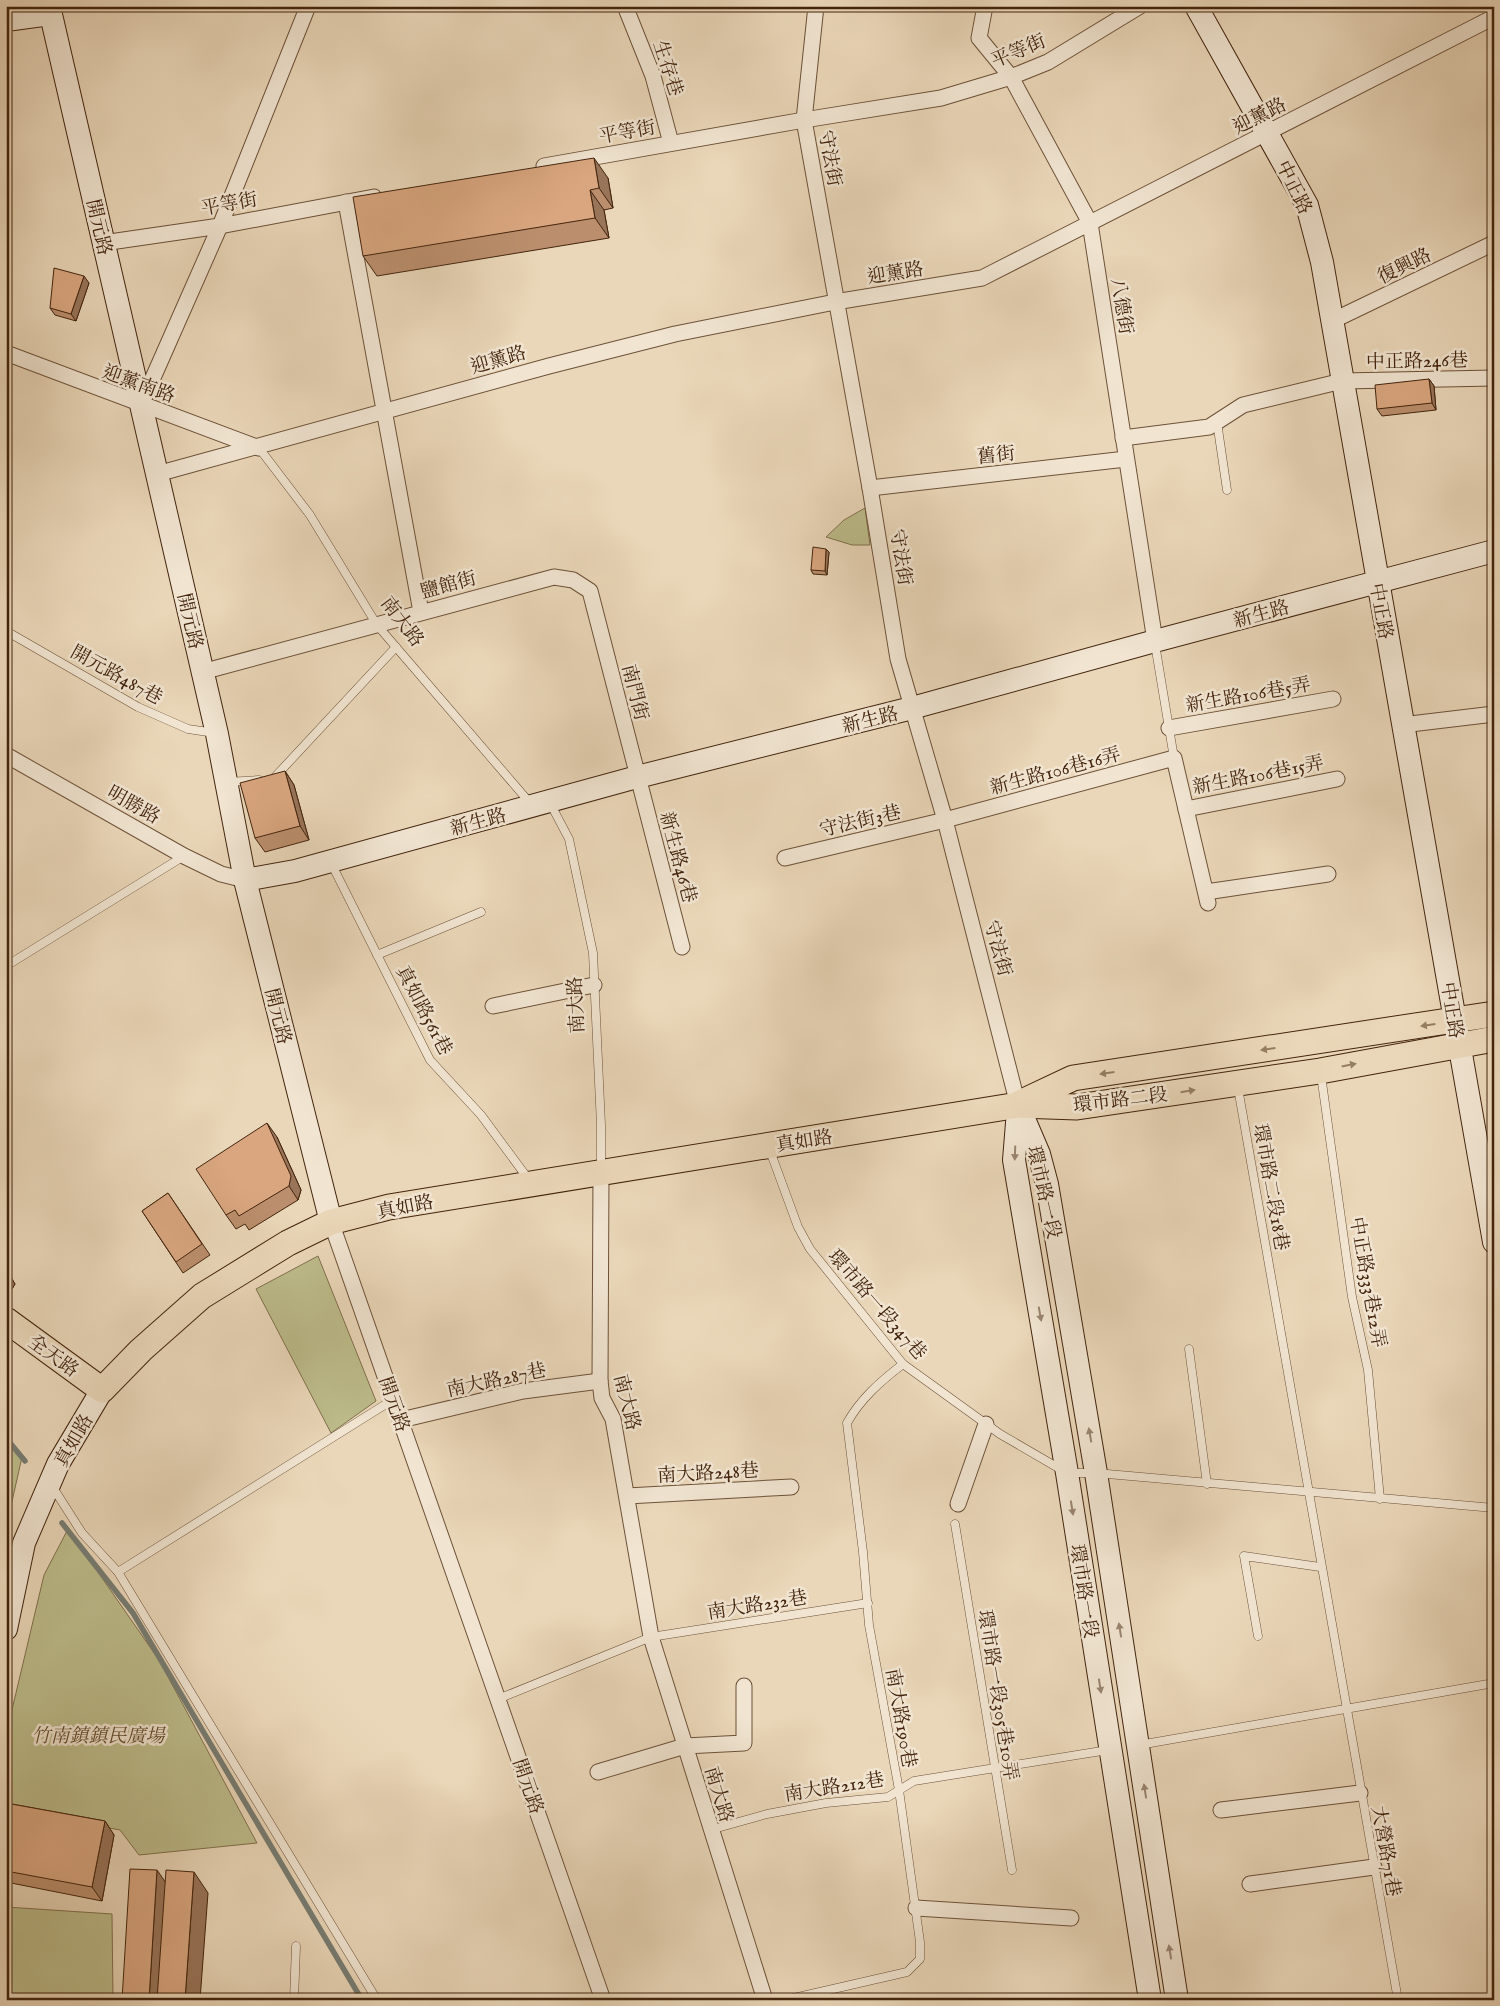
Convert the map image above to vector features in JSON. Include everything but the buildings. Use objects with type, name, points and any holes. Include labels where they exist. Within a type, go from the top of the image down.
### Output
[{"type":"main road","name":"中正路","points":[[1196,6],[1307,205],[1322,262],[1494,1242]]},
{"type":"main road","points":[[6,20],[50,10]]},
{"type":"main road","name":"開元路","points":[[50,10],[217,734],[245,880],[331,1222]]},
{"type":"main road","name":"新生路","points":[[245,880],[295,872],[638,777],[912,708],[1154,641],[1494,552]]},
{"type":"main road","name":"環市路二段","points":[[1018,1104],[1077,1107],[1320,1071],[1458,1032],[1494,1014]]},
{"type":"main road","name":"環市路二段","points":[[1018,1104],[1073,1078],[1458,1032],[1494,1039]]},
{"type":"main road","name":"真如路","points":[[6,1629],[24,1543],[58,1464],[102,1390],[141,1350],[202,1296],[288,1242],[331,1222],[389,1207],[1018,1104]]},
{"type":"main road","name":"環市路一段","points":[[1018,1104],[1014,1160],[1067,1473],[1150,2000]]},
{"type":"main road","name":"環市路一段","points":[[1018,1104],[1039,1154],[1047,1184],[1096,1473],[1177,2000]]},
{"type":"main road","name":"全天路","points":[[6,1320],[102,1390]]},
{"type":"street","points":[[141,405],[220,226],[308,6]]},
{"type":"street","name":"生存巷","points":[[626,6],[652,76],[671,143]]},
{"type":"street","name":"守法街","points":[[816,6],[804,120],[835,302],[870,488],[898,659],[945,820],[1018,1104]]},
{"type":"street","name":"八德街","points":[[985,6],[978,38],[1011,77],[1090,223],[1154,641]]},
{"type":"street","name":"平等街","points":[[528,169],[804,120],[941,98],[1011,77],[1048,62],[1140,6]]},
{"type":"street","name":"迎薰路","points":[[157,474],[259,448],[384,412],[675,334],[835,302],[982,278],[1494,17]]},
{"type":"street","name":"平等街","points":[[103,243],[220,226],[384,195]]},
{"type":"street","points":[[346,202],[421,612]]},
{"type":"street","name":"復興路","points":[[1332,321],[1494,243]]},
{"type":"street","name":"迎薰南路","points":[[6,354],[259,448]]},
{"type":"street","name":"中正路246巷","points":[[1123,438],[1209,427],[1243,405],[1342,381],[1494,378]]},
{"type":"street","name":"舊街","points":[[870,488],[1126,459]]},
{"type":"street","name":"鹽館街","points":[[202,672],[554,577],[573,580],[590,591],[596,616]]},
{"type":"street","name":"南門街","points":[[596,616],[638,777]]},
{"type":"street","name":"新生路106巷5弄","points":[[1169,728],[1333,699]]},
{"type":"street","points":[[1402,725],[1494,714]]},
{"type":"street","name":"明勝路","points":[[6,755],[184,856],[221,874],[245,880]]},
{"type":"street","points":[[1174,758],[1207,897],[1328,874]]},
{"type":"street","name":"新生路106巷16弄","points":[[945,820],[1174,758]]},
{"type":"street","name":"新生路46巷","points":[[638,777],[682,947]]},
{"type":"street","name":"新生路106巷15弄","points":[[1186,809],[1337,779]]},
{"type":"street","name":"守法街3巷","points":[[785,858],[945,820]]},
{"type":"street","points":[[493,1006],[594,985]]},
{"type":"street","name":"南大路","points":[[601,1172],[600,1382],[602,1398],[613,1418],[651,1637],[710,1830],[765,2000]]},
{"type":"street","name":"開元路","points":[[331,1222],[603,2000]]},
{"type":"street","name":"南大路287巷","points":[[401,1420],[523,1391],[600,1382]]},
{"type":"street","points":[[958,1504],[986,1424]]},
{"type":"street","name":"南大路248巷","points":[[627,1496],[791,1487]]},
{"type":"street","points":[[598,1772],[685,1746],[744,1742],[744,1686]]},
{"type":"street","points":[[1221,1810],[1360,1793]]},
{"type":"street","points":[[1250,1884],[1374,1867]]},
{"type":"street","points":[[916,1908],[1071,1918]]},
{"type":"lane","points":[[1217,422],[1227,490]]},
{"type":"lane","name":"南大路","points":[[259,448],[310,515],[377,625],[541,803],[569,839],[593,953],[601,1125],[601,1172]]},
{"type":"lane","name":"開元路487巷","points":[[6,631],[138,707],[188,729],[217,734]]},
{"type":"lane","points":[[1154,641],[1174,758]]},
{"type":"lane","points":[[226,782],[273,779],[396,647]]},
{"type":"lane","points":[[6,966],[184,856]]},
{"type":"lane","name":"真如路561巷","points":[[330,862],[430,1060],[480,1115],[532,1184]]},
{"type":"lane","points":[[377,955],[481,912]]},
{"type":"lane","name":"中正路333巷12弄","points":[[1320,1071],[1352,1297],[1368,1370],[1380,1499]]},
{"type":"lane","name":"環市路二段18巷","points":[[1237,1083],[1308,1493]]},
{"type":"lane","name":"環市路一段347巷","points":[[768,1146],[798,1227],[810,1249],[904,1364],[986,1424],[1067,1473]]},
{"type":"lane","points":[[1189,1349],[1207,1484]]},
{"type":"lane","name":"南大路190巷","points":[[785,2000],[907,1972],[920,1959],[916,1908],[899,1790],[869,1625],[847,1423],[855,1408],[878,1383],[904,1364]]},
{"type":"lane","points":[[118,1572],[394,1399]]},
{"type":"lane","points":[[1067,1473],[1096,1473],[1494,1508]]},
{"type":"lane","points":[[50,1482],[82,1533],[118,1572],[377,2000]]},
{"type":"lane","name":"大營路71巷","points":[[1308,1493],[1398,2000]]},
{"type":"lane","name":"環市路一段305巷10弄","points":[[954,1524],[1012,1870]]},
{"type":"lane","points":[[1258,1636],[1244,1556],[1320,1567]]},
{"type":"lane","name":"南大路232巷","points":[[498,1699],[651,1637],[868,1603]]},
{"type":"lane","points":[[1137,1745],[1494,1682]]},
{"type":"lane","name":"南大路212巷","points":[[710,1830],[767,1814],[826,1803],[888,1796],[914,1781],[995,1770],[1110,1750]]},
{"type":"lane","points":[[294,2000],[296,1946]]},
{"type":"green space","points":[[865,508],[870,545],[852,545],[826,537],[844,520]]},
{"type":"green space","points":[[318,1256],[376,1401],[331,1433],[256,1289]]},
{"type":"green space","points":[[6,1439],[22,1457],[6,1528]]},
{"type":"green space","name":"竹南鎮鎮民廣場","points":[[68,1529],[159,1660],[257,1843],[139,1855],[120,1830],[6,1809],[6,1735],[44,1575]]},
{"type":"green space","points":[[6,1907],[112,1914],[113,2000],[6,2000]]},
{"type":"waterway","points":[[6,1438],[25,1461]]},
{"type":"waterway","points":[[62,1523],[133,1613],[362,2000]]}]
